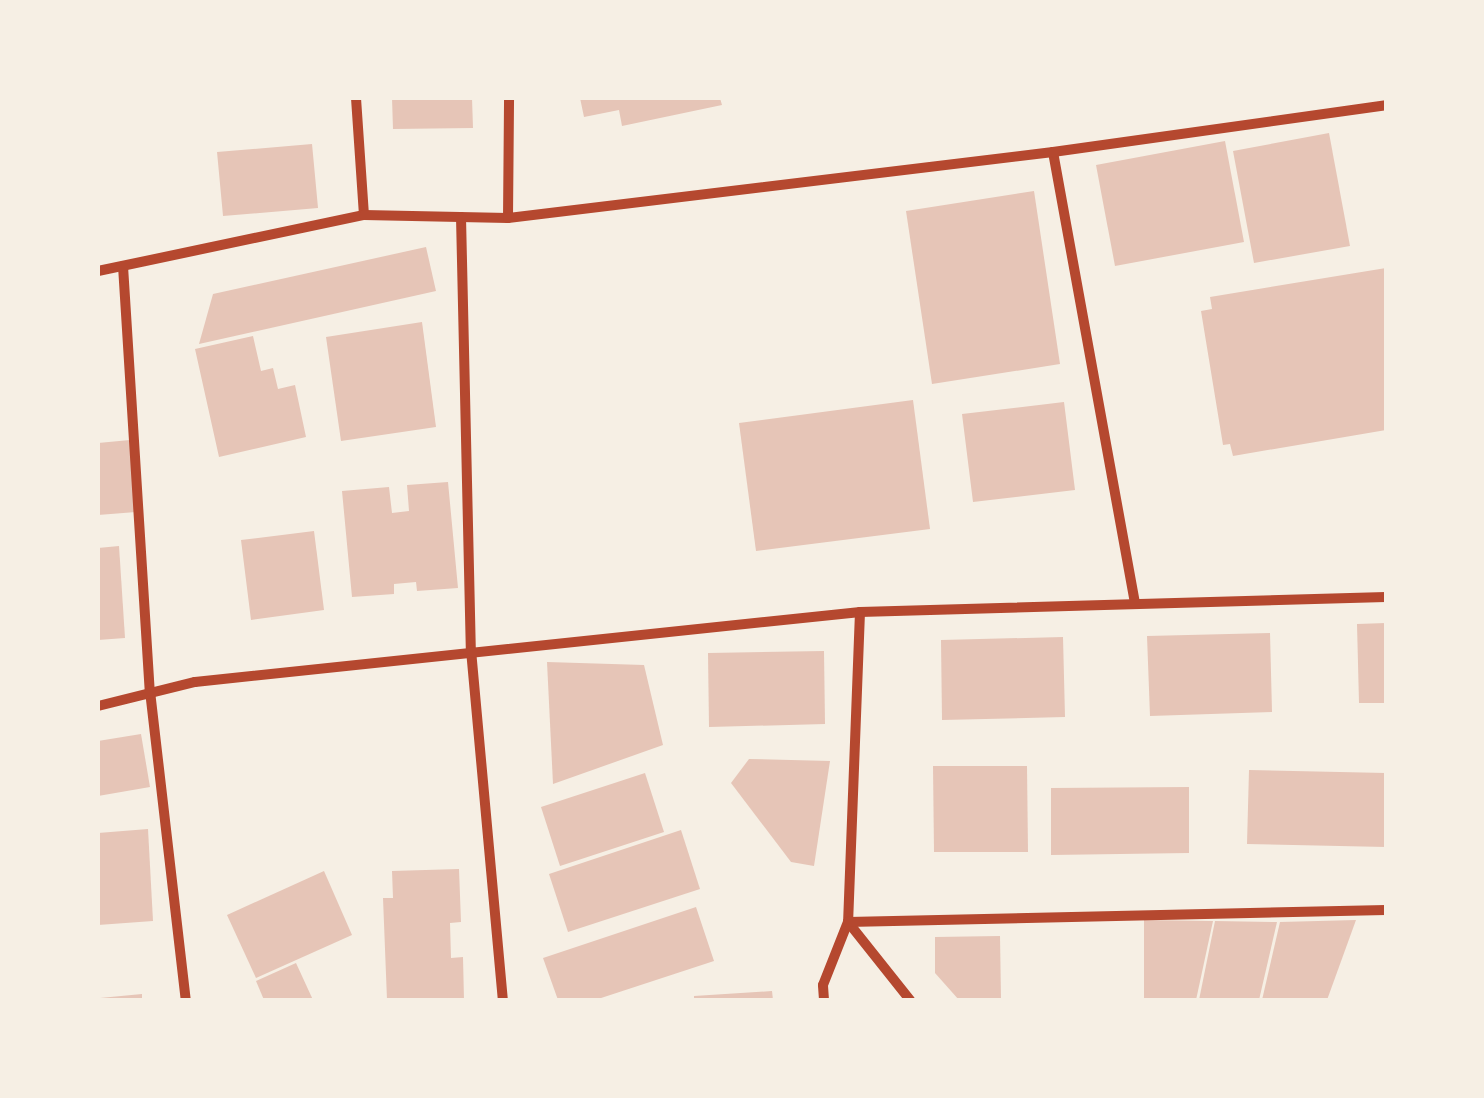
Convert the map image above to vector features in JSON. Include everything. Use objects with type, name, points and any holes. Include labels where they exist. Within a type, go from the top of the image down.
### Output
[{"type":"street","points":[[356,98],[364,214]]},
{"type":"street","points":[[508,218],[509,98]]},
{"type":"street","points":[[98,271],[364,214],[508,218],[1053,152],[1386,105]]},
{"type":"street","points":[[1053,152],[1135,602]]},
{"type":"street","points":[[462,216],[472,650],[503,1000]]},
{"type":"street","points":[[123,266],[150,691],[186,1000]]},
{"type":"street","points":[[98,706],[195,682],[860,612],[1386,596]]},
{"type":"street","points":[[824,1000],[823,985],[848,922],[860,612]]},
{"type":"street","points":[[848,922],[1386,910]]},
{"type":"street","points":[[848,922],[910,1000]]},
{"type":"building","points":[[392,98],[472,98],[473,128],[393,129]]},
{"type":"building","points":[[580,98],[720,98],[722,105],[622,126],[619,110],[584,117]]},
{"type":"building","points":[[1329,133],[1350,246],[1254,263],[1233,151]]},
{"type":"building","points":[[1225,141],[1244,242],[1115,266],[1096,165]]},
{"type":"building","points":[[312,144],[318,208],[223,216],[217,152]]},
{"type":"building","points":[[1034,191],[1060,364],[932,384],[906,211]]},
{"type":"building","points":[[426,247],[436,291],[199,344],[213,294]]},
{"type":"building","points":[[1386,268],[1386,430],[1233,456],[1230,444],[1223,445],[1201,311],[1212,309],[1210,297]]},
{"type":"building","points":[[422,322],[436,427],[341,441],[326,337]]},
{"type":"building","points":[[253,336],[261,371],[273,368],[278,389],[295,385],[306,437],[219,457],[195,349]]},
{"type":"building","points":[[913,400],[930,529],[756,551],[739,423]]},
{"type":"building","points":[[1064,402],[1075,490],[973,502],[962,414]]},
{"type":"building","points":[[130,440],[136,512],[98,515],[98,443]]},
{"type":"building","points":[[448,482],[458,588],[417,591],[416,582],[394,584],[394,594],[352,597],[342,491],[389,487],[392,513],[409,511],[407,485]]},
{"type":"building","points":[[314,531],[324,610],[251,620],[241,540]]},
{"type":"building","points":[[119,546],[125,638],[98,640],[98,548]]},
{"type":"building","points":[[1386,623],[1386,703],[1359,703],[1357,624]]},
{"type":"building","points":[[1270,633],[1272,712],[1150,716],[1147,636]]},
{"type":"building","points":[[1063,637],[1065,717],[942,720],[941,640]]},
{"type":"building","points":[[824,651],[825,724],[709,727],[708,653]]},
{"type":"building","points":[[547,662],[644,665],[663,745],[553,784]]},
{"type":"building","points":[[141,734],[150,787],[98,796],[98,741]]},
{"type":"building","points":[[749,759],[830,761],[814,866],[791,862],[731,783]]},
{"type":"building","points":[[933,766],[1027,766],[1028,852],[934,852]]},
{"type":"building","points":[[1249,770],[1386,773],[1386,847],[1247,844]]},
{"type":"building","points":[[645,773],[664,832],[560,866],[541,807]]},
{"type":"building","points":[[1189,787],[1189,853],[1051,855],[1051,788]]},
{"type":"building","points":[[148,829],[153,921],[98,925],[98,833]]},
{"type":"building","points":[[681,830],[700,889],[568,932],[549,874]]},
{"type":"building","points":[[459,869],[461,922],[450,923],[451,958],[463,957],[464,1000],[387,1000],[383,898],[393,898],[392,871]]},
{"type":"building","points":[[324,871],[352,935],[256,978],[227,915]]},
{"type":"building","points":[[696,907],[714,961],[595,1000],[558,1000],[543,958]]},
{"type":"building","points":[[1144,920],[1213,921],[1196,1000],[1144,1000]]},
{"type":"building","points":[[1356,920],[1327,1000],[1262,1000],[1280,922]]},
{"type":"building","points":[[1215,921],[1277,922],[1259,1000],[1199,1000]]},
{"type":"building","points":[[1000,936],[1001,1000],[959,1000],[935,973],[935,937]]},
{"type":"building","points":[[296,963],[313,1000],[264,1000],[256,981]]},
{"type":"building","points":[[772,991],[773,1000],[694,1000],[694,996]]},
{"type":"building","points":[[142,994],[142,1000],[100,1000],[100,998]]}]
